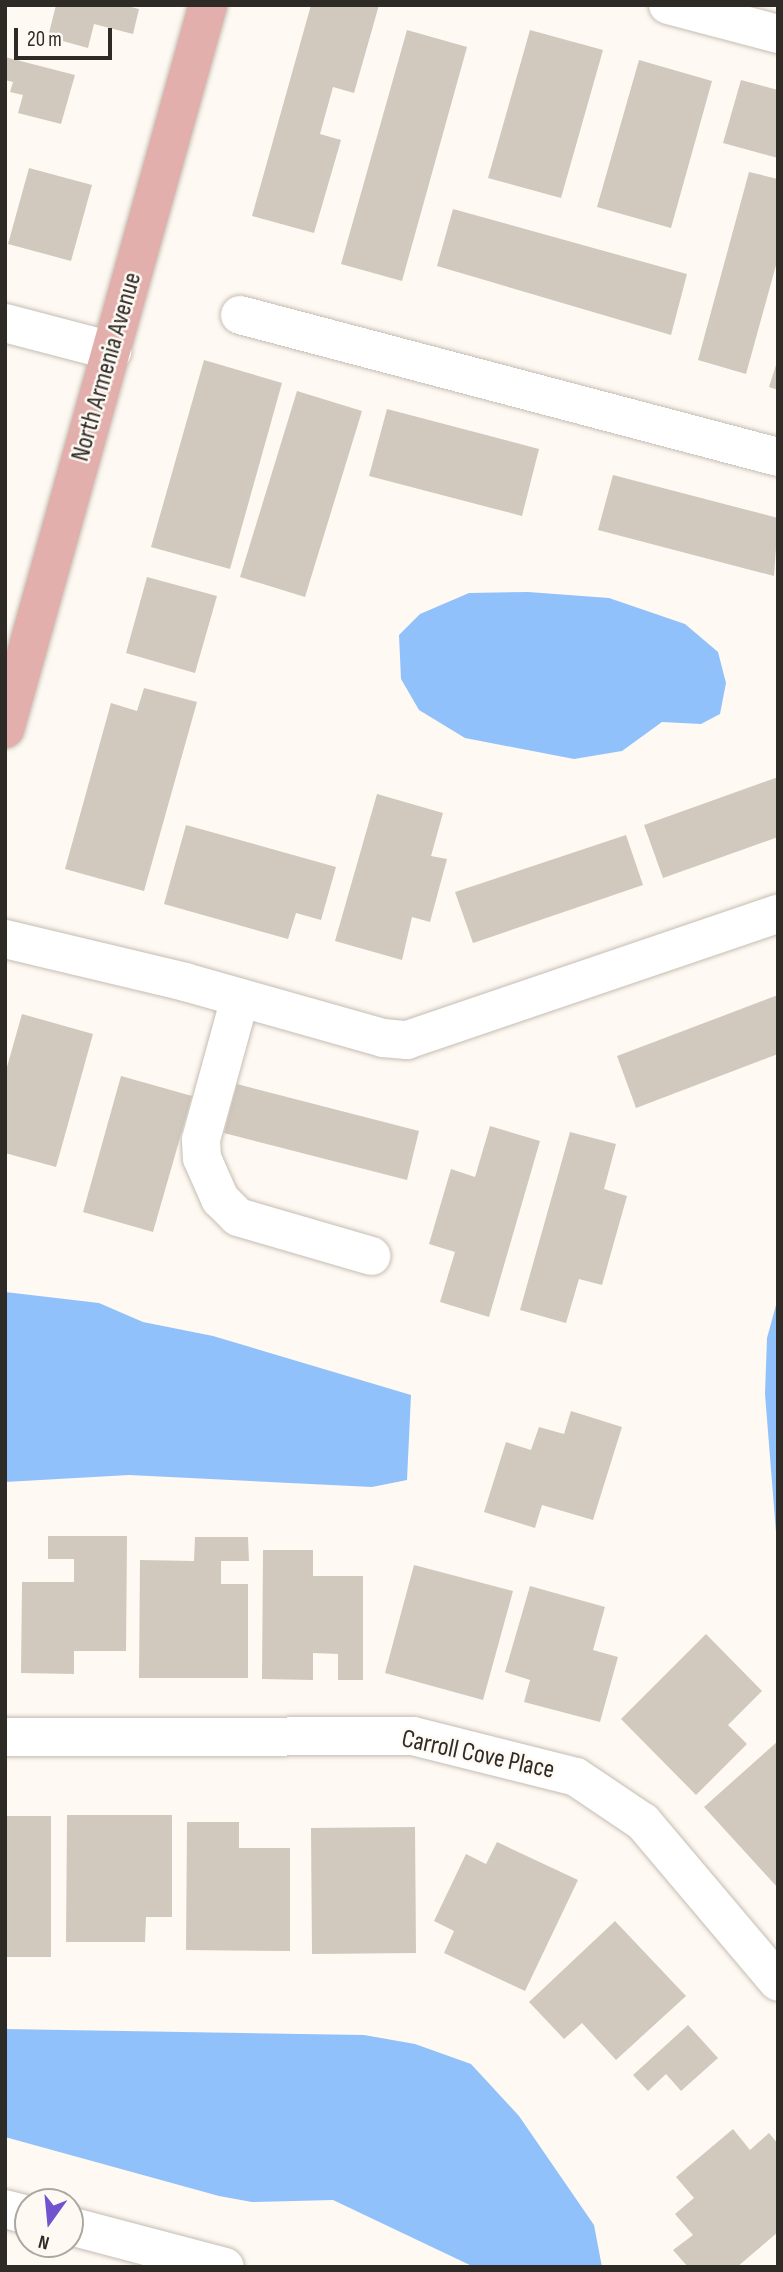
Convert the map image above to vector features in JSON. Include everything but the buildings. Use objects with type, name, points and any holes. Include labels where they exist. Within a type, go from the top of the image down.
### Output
[{"type":"main road","name":"North Armenia Avenue","points":[[5,729],[208,5]]},
{"type":"street","points":[[668,5],[778,34]]},
{"type":"street","points":[[240,315],[778,457]]},
{"type":"street","points":[[5,323],[111,351]]},
{"type":"street","points":[[5,939],[240,998],[383,1038],[407,1040],[778,914]]},
{"type":"street","points":[[240,998],[201,1140],[202,1158],[220,1199],[238,1217],[371,1256]]},
{"type":"street","name":"Carroll Cove Place","points":[[5,1737],[413,1736],[576,1777],[643,1822],[778,1982]]},
{"type":"street","points":[[84,2230],[225,2267]]},
{"type":"water","points":[[528,592],[609,598],[685,624],[718,652],[726,683],[720,714],[701,724],[662,722],[622,751],[574,759],[465,738],[419,710],[401,679],[399,635],[420,614],[469,593]]},
{"type":"water","points":[[5,1292],[99,1303],[143,1322],[213,1336],[411,1395],[407,1480],[372,1487],[129,1475],[5,1482]]},
{"type":"water","points":[[778,1298],[778,1557],[765,1394],[767,1338]]},
{"type":"water","points":[[5,2029],[364,2035],[415,2044],[471,2064],[519,2116],[594,2225],[602,2267],[474,2267],[333,2200],[252,2202],[219,2196],[5,2137]]}]
